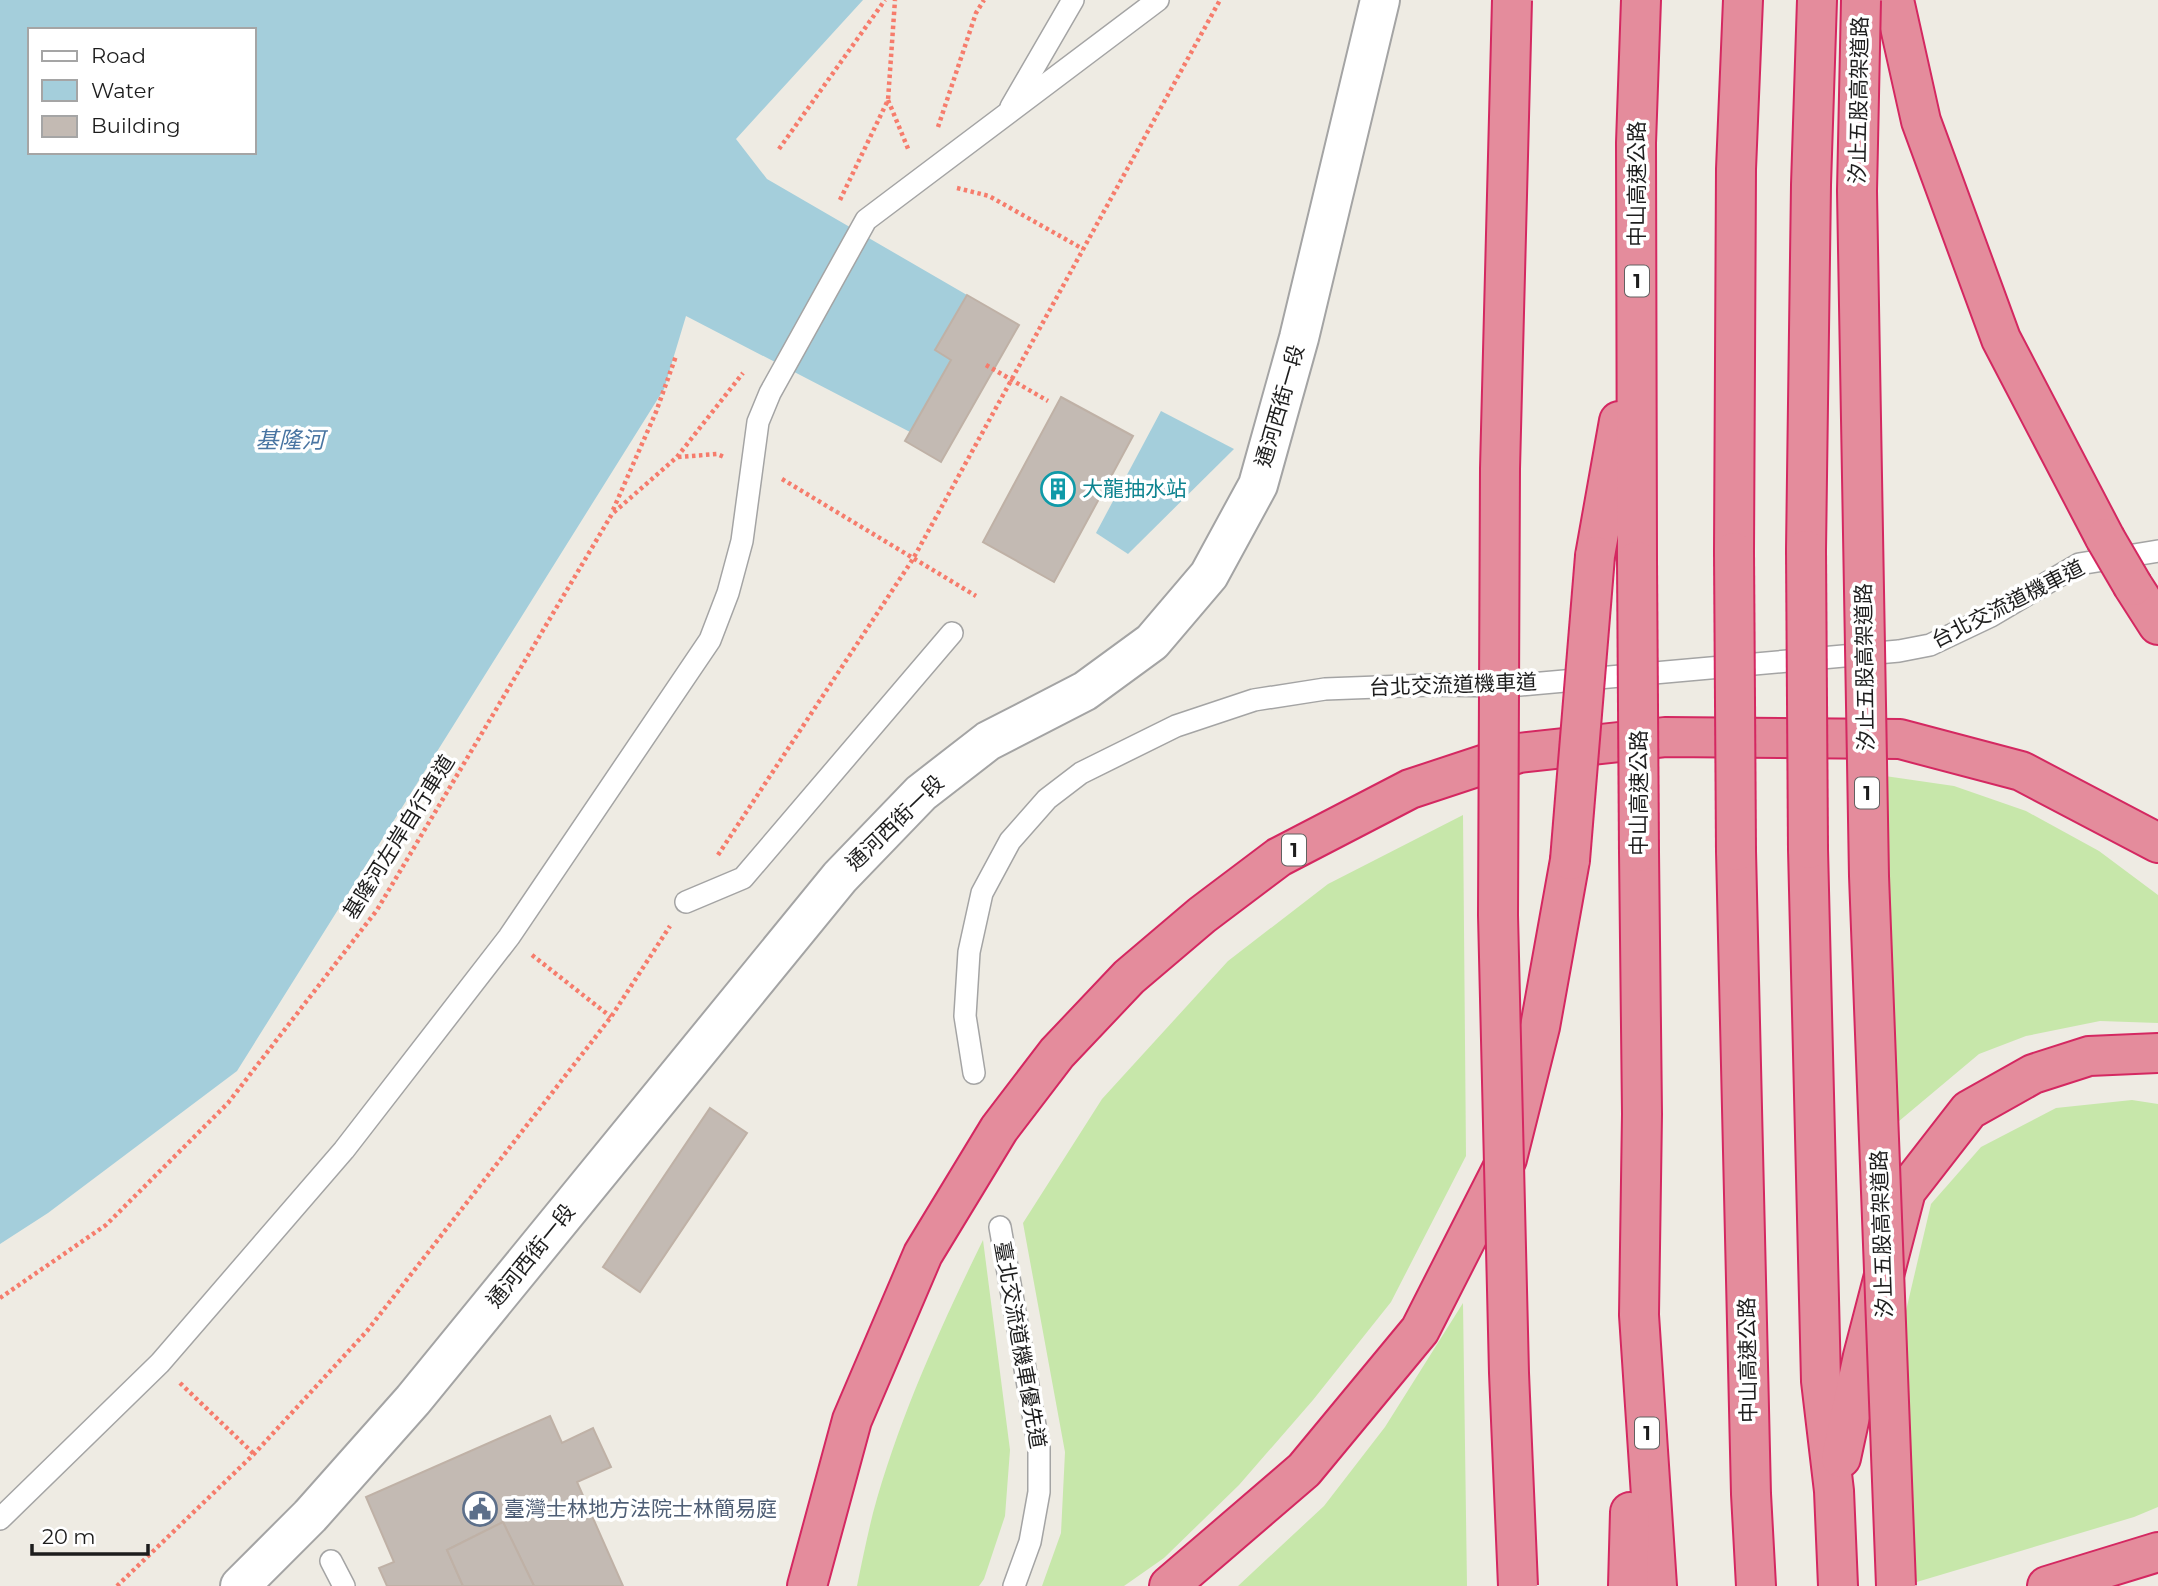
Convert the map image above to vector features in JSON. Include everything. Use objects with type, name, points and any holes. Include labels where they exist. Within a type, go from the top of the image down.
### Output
[{"type":"highway","points":[[1511,0],[1500,469],[1497,915],[1508,1373],[1518,1586]]},
{"type":"highway","name":"中山高速公路","points":[[1641,0],[1636,144],[1642,1569]]},
{"type":"highway","name":"中山高速公路","points":[[1743,0],[1736,169],[1736,851],[1751,1494],[1756,1586]]},
{"type":"highway","points":[[1817,0],[1811,185],[1806,551],[1808,849],[1821,1381],[1834,1491],[1838,1586]]},
{"type":"highway","name":"汐止五股高架道路","points":[[1860,0],[1857,191],[1869,876],[1896,1586]]},
{"type":"highway","points":[[1894,0],[1921,121],[2001,339],[2105,538],[2158,625]]},
{"type":"highway","points":[[1169,1586],[1304,1470],[1420,1331],[1507,1159],[1540,1027],[1570,860],[1595,556],[1637,323]]},
{"type":"highway","name":"1","points":[[807,1586],[852,1420],[923,1254],[999,1129],[1057,1053],[1129,977],[1202,915],[1279,858],[1410,789],[1519,753],[1665,737],[1900,739],[2021,771],[2158,843]]},
{"type":"highway","points":[[1834,1491],[1863,1356],[1906,1191],[1969,1110],[2033,1073],[2089,1056],[2158,1053]]},
{"type":"highway","points":[[2047,1586],[2158,1552]]},
{"type":"street","name":"通河西街一段","points":[[240,1586],[310,1516],[413,1400],[840,877],[903,811],[921,793],[988,741],[1084,691],[1152,642],[1209,575],[1258,485],[1299,338],[1380,0]]},
{"type":"lane","points":[[1007,115],[1073,0]]},
{"type":"lane","points":[[0,1519],[160,1363],[344,1150],[509,937],[710,640],[728,593],[742,541],[758,422],[770,393],[866,220],[1158,0]]},
{"type":"lane","name":"台北交流道機車道","points":[[974,1073],[965,1016],[969,952],[982,893],[1010,841],[1047,799],[1081,772],[1176,726],[1254,700],[1325,688],[1431,685],[1509,687],[1899,651],[1930,645],[1992,616],[2079,564],[2158,551]]},
{"type":"lane","points":[[686,902],[743,878],[952,633]]},
{"type":"lane","name":"臺北交流道機車優先道","points":[[1000,1227],[1040,1448],[1039,1492],[1030,1542],[1014,1586]]},
{"type":"lane","points":[[331,1561],[344,1586]]},
{"type":"path","points":[[779,149],[885,0]]},
{"type":"path","points":[[837,207],[888,100],[895,0]]},
{"type":"path","points":[[921,179],[976,13],[984,0]]},
{"type":"path","points":[[117,1586],[254,1454],[367,1331],[611,1017],[913,559],[1220,0]]},
{"type":"path","points":[[989,196],[1083,249]]},
{"type":"path","points":[[612,514],[656,412],[676,356]]},
{"type":"path","points":[[986,365],[1048,401]]},
{"type":"path","name":"基隆河左岸自行車道","points":[[0,1298],[106,1225],[229,1103],[377,910],[612,514],[677,457],[741,377]]},
{"type":"path","points":[[825,504],[976,596]]},
{"type":"path","points":[[509,937],[611,1017]]},
{"type":"path","points":[[160,1363],[254,1454]]},
{"type":"green space","points":[[1885,776],[1954,786],[2026,811],[2099,851],[2158,895],[2158,1023],[2100,1021],[2026,1036],[1979,1054],[1886,1132]]},
{"type":"green space","points":[[1463,815],[1466,1156],[1391,1302],[1313,1400],[1239,1485],[1164,1558],[1124,1586],[1042,1586],[1061,1533],[1065,1452],[1023,1223],[1102,1099],[1228,961],[1328,884]]},
{"type":"green space","points":[[2132,1100],[2158,1104],[2158,1507],[2134,1517],[1910,1584],[1905,1315],[1931,1204],[1981,1147],[2056,1108]]},
{"type":"green space","points":[[983,1240],[1010,1450],[1005,1516],[984,1579],[979,1586],[857,1586],[873,1513],[895,1443],[936,1340]]},
{"type":"green space","points":[[1463,1303],[1467,1586],[1238,1586],[1324,1506],[1385,1427]]},
{"type":"water","name":"基隆河","points":[[0,0],[863,0],[736,139],[767,179],[967,295],[936,350],[951,360],[910,432],[686,316],[664,389],[237,1071],[48,1213],[0,1244]]},
{"type":"water","points":[[1161,411],[1234,449],[1128,554],[1096,533]]},
{"type":"building","points":[[967,295],[1019,325],[941,462],[905,441],[951,360],[935,350]]},
{"type":"building","name":"大龍抽水站","points":[[1061,397],[1133,436],[1054,582],[983,542]]},
{"type":"building","points":[[710,1108],[747,1133],[640,1292],[603,1267]]},
{"type":"building","name":"臺灣士林地方法院士林簡易庭","points":[[550,1416],[562,1443],[593,1428],[611,1467],[577,1482],[623,1586],[534,1586],[503,1522],[447,1550],[463,1586],[387,1586],[379,1568],[394,1562],[366,1497]]},
{"type":"building","name":"臺灣士林地方法院士林簡易庭","points":[[503,1522],[534,1586],[463,1586],[447,1550]]},
{"type":"place","name":"大龍抽水站","points":[[1058,489]]},
{"type":"place","name":"臺灣士林地方法院士林簡易庭","points":[[480,1509]]}]
